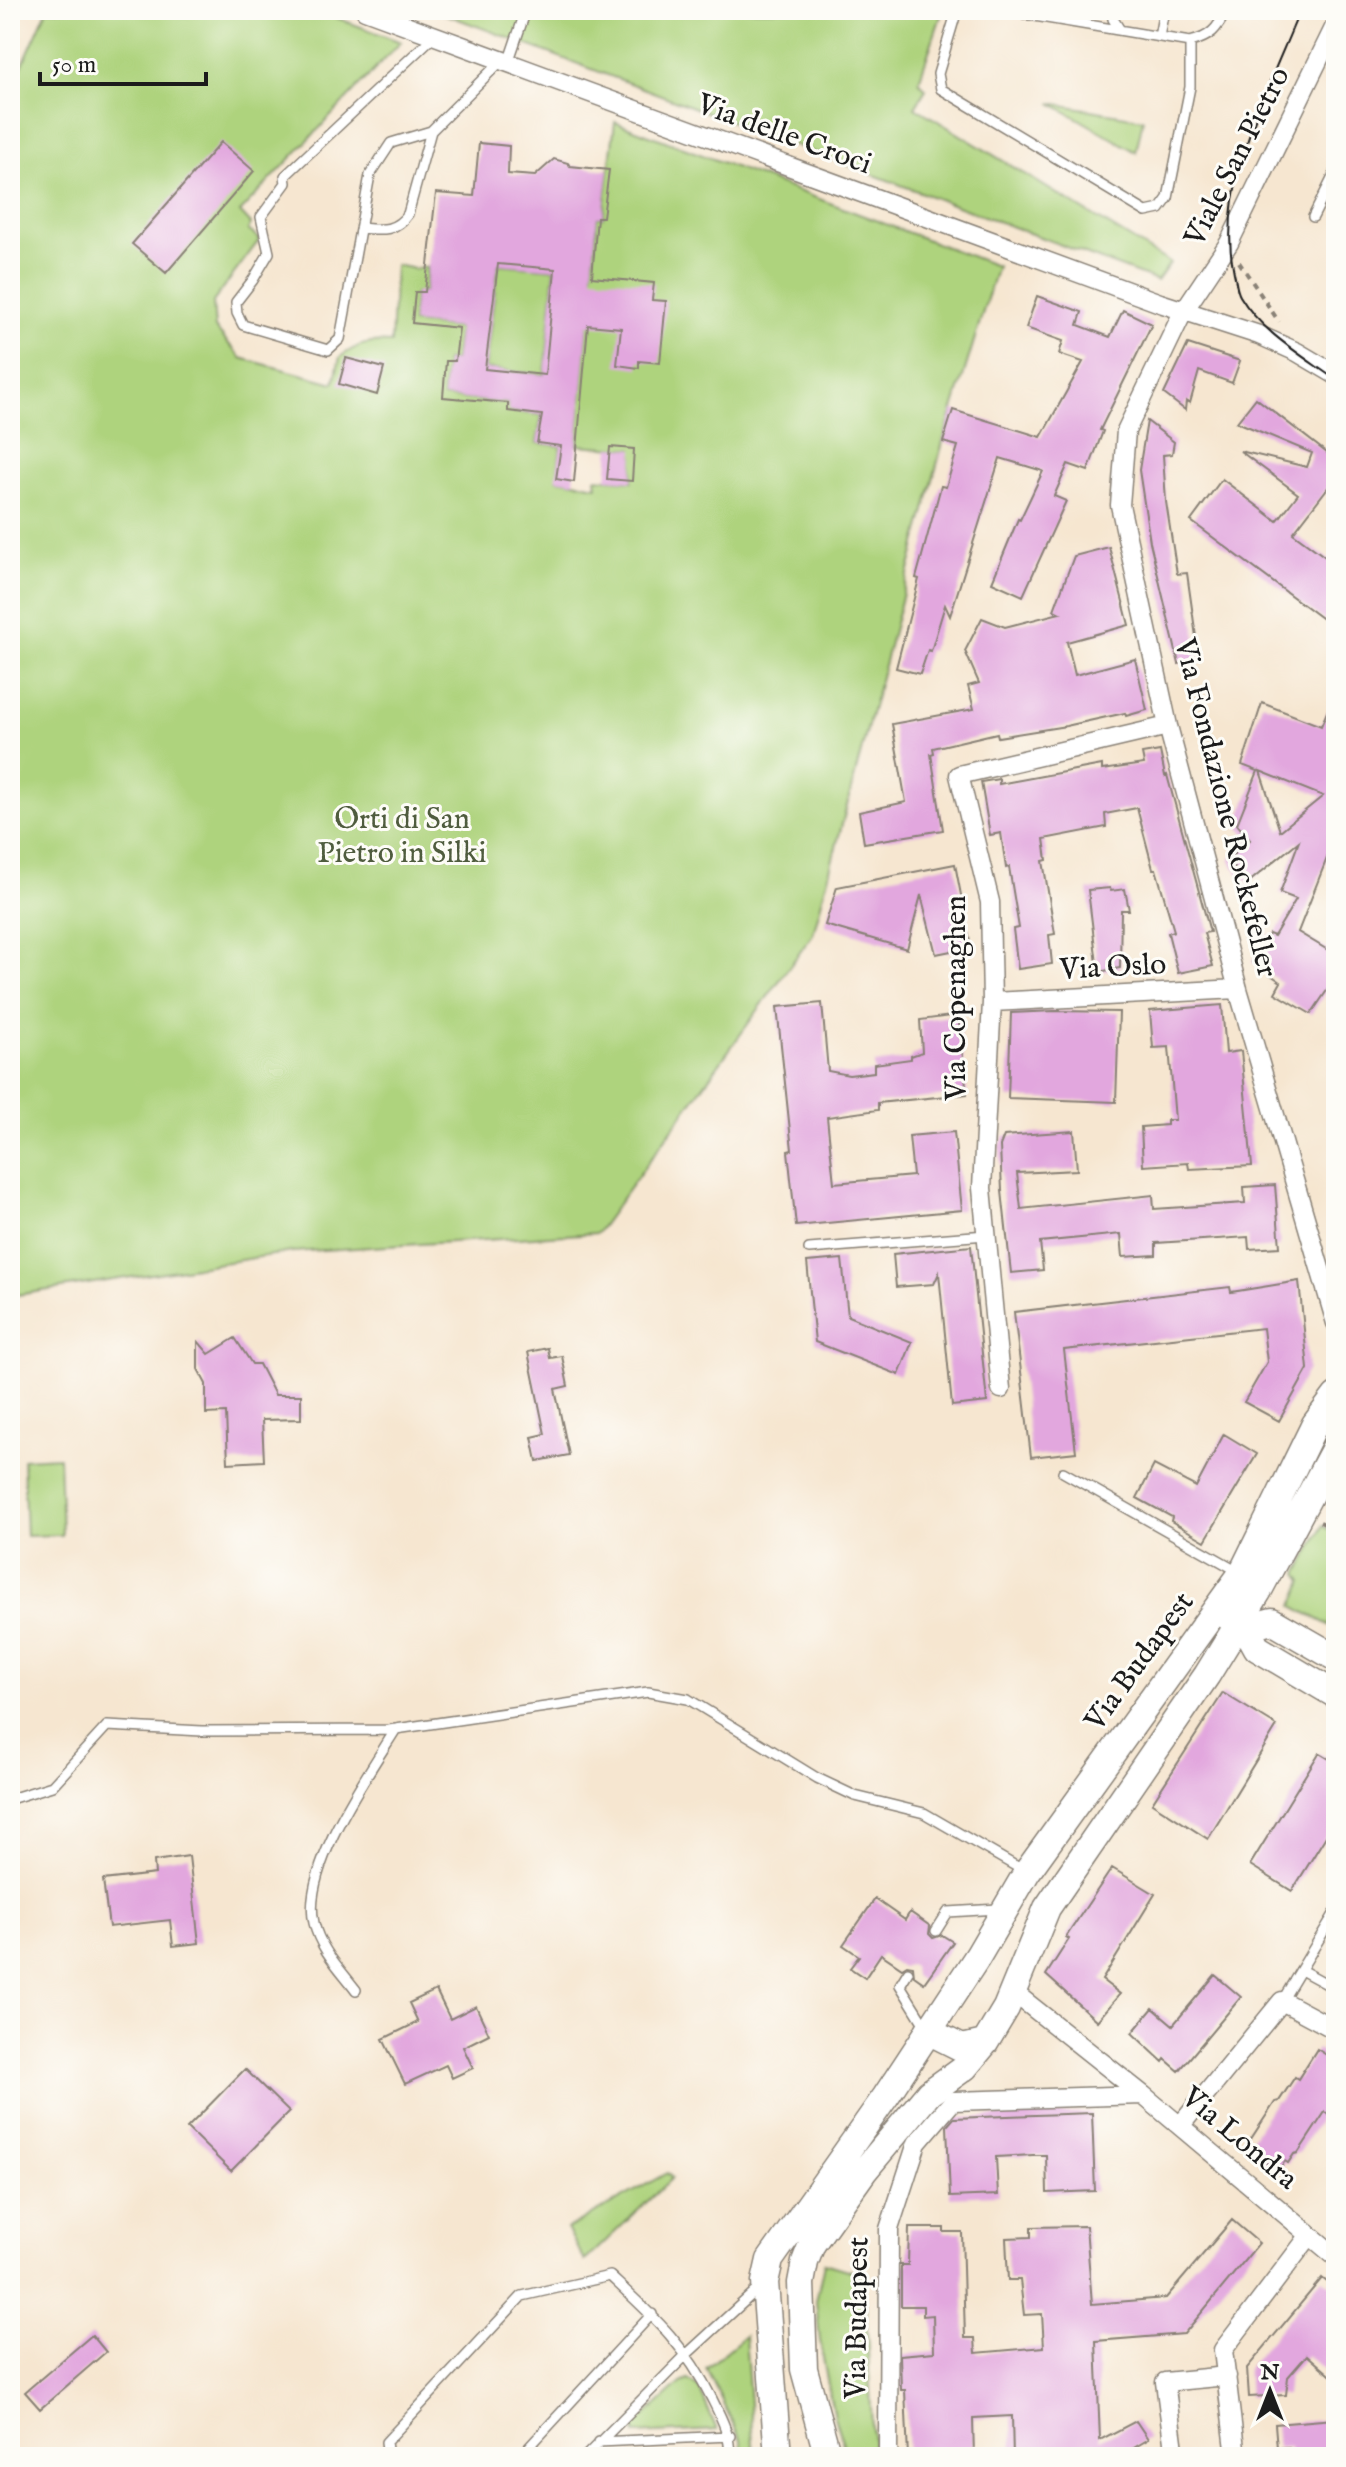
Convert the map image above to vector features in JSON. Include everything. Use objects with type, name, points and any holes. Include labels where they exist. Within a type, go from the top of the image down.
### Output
[{"type":"main road","name":"Via Budapest","points":[[828,2457],[804,2369],[801,2283],[812,2244],[864,2171],[929,2093],[965,2067],[985,2043],[1006,2008],[1047,1908],[1203,1680],[1234,1620],[1242,1573],[1315,1424],[1336,1396]]},
{"type":"main road","name":"Via Budapest","points":[[928,2031],[978,1956],[1027,1872],[1258,1592],[1336,1446]]},
{"type":"main road","points":[[1234,1620],[1272,1621],[1336,1658]]},
{"type":"main road","points":[[1234,1620],[1257,1648],[1336,1695]]},
{"type":"main road","points":[[978,1956],[1007,1975],[1012,1991]]},
{"type":"main road","points":[[778,2457],[765,2282],[770,2260],[928,2031],[962,2048],[985,2043]]},
{"type":"street","name":"Via delle Croci","points":[[365,10],[1183,312],[1259,335],[1336,375]]},
{"type":"street","name":"Viale San Pietro","points":[[1183,312],[1229,243],[1336,24]]},
{"type":"street","name":"Via Fondazione Rockefeller","points":[[1183,312],[1126,431],[1120,505],[1168,726],[1238,989],[1336,1323]]},
{"type":"street","name":"Via Copenaghen","points":[[1001,1389],[982,1188],[992,1002],[990,902],[959,775],[1168,726]]},
{"type":"street","name":"Via Oslo","points":[[992,1002],[1238,989]]},
{"type":"street","name":"Via Londra","points":[[1012,1991],[1143,2095],[1336,2257]]},
{"type":"street","points":[[1180,2126],[1282,2001],[1333,2023]]},
{"type":"street","name":"Via Londra","points":[[953,2101],[1143,2095]]},
{"type":"street","name":"Via Budapest","points":[[888,2457],[889,2229],[917,2143],[953,2101]]},
{"type":"street","points":[[1236,2457],[1223,2350],[1310,2235]]},
{"type":"street","points":[[1175,2457],[1165,2382],[1227,2376]]},
{"type":"lane","points":[[435,35],[285,176],[286,183],[261,217],[269,253],[236,302],[243,325],[328,350],[340,339],[370,175],[391,143],[431,131],[505,62],[526,10]]},
{"type":"lane","points":[[957,10],[938,74],[941,89],[1146,212],[1160,209],[1168,198],[1190,87],[1190,42]]},
{"type":"lane","points":[[999,10],[1190,42],[1214,33],[1227,10]]},
{"type":"lane","points":[[1112,10],[1113,19],[1120,30]]},
{"type":"lane","points":[[1159,37],[1164,10]]},
{"type":"lane","points":[[361,228],[391,229],[408,214],[431,131]]},
{"type":"lane","points":[[1313,217],[1336,171]]},
{"type":"lane","points":[[809,1249],[986,1235]]},
{"type":"lane","points":[[1063,1472],[1242,1573]]},
{"type":"lane","points":[[10,1799],[52,1786],[107,1726],[202,1731],[396,1729],[648,1692],[688,1699],[817,1778],[855,1796],[924,1813],[1027,1872]]},
{"type":"lane","points":[[356,1990],[323,1947],[313,1921],[316,1877],[344,1812],[396,1729]]},
{"type":"lane","points":[[936,1931],[948,1912],[1006,1909]]},
{"type":"lane","points":[[1282,2001],[1336,1911]]},
{"type":"lane","points":[[1301,1970],[1336,1989]]},
{"type":"lane","points":[[908,1972],[900,1985],[928,2031]]},
{"type":"lane","points":[[388,2457],[386,2442],[522,2296],[610,2276],[652,2314],[687,2354],[730,2436],[730,2457]]},
{"type":"lane","points":[[585,2457],[687,2354],[765,2282]]},
{"type":"lane","points":[[520,2457],[652,2314]]},
{"type":"lane","points":[[598,2442],[730,2436]]},
{"type":"path","points":[[1237,260],[1282,326]]},
{"type":"path","points":[[1317,1521],[1336,1529]]},
{"type":"green space","name":"Orti di San Pietro in Silki","points":[[47,10],[316,10],[401,42],[240,212],[251,224],[248,230],[260,239],[213,302],[215,328],[241,358],[334,383],[340,357],[364,344],[391,343],[395,265],[415,269],[427,267],[425,292],[415,293],[412,323],[459,328],[455,361],[446,361],[443,397],[508,403],[509,411],[542,415],[537,443],[561,446],[557,479],[597,486],[596,478],[632,481],[633,449],[577,445],[597,217],[603,217],[615,122],[997,266],[943,442],[813,934],[597,1233],[292,1252],[10,1296],[10,93]]},
{"type":"green space","points":[[434,10],[943,10],[919,81],[926,89],[915,107],[1170,263],[1157,281]]},
{"type":"green space","points":[[1051,103],[1143,119],[1136,152]]},
{"type":"green space","points":[[498,264],[555,269],[545,375],[485,369]]},
{"type":"green space","points":[[59,1457],[62,1535],[26,1536],[23,1459]]},
{"type":"green space","points":[[1336,1525],[1336,1629],[1293,1606],[1303,1581],[1298,1574],[1323,1526],[1333,1531]]},
{"type":"green space","points":[[667,2173],[672,2178],[585,2261],[567,2229]]},
{"type":"green space","points":[[824,2263],[864,2275],[873,2447],[846,2452],[834,2418],[816,2301]]},
{"type":"green space","points":[[745,2336],[754,2457],[742,2457],[741,2440],[706,2368]]},
{"type":"green space","points":[[688,2380],[699,2388],[717,2430],[635,2434],[635,2425]]},
{"type":"building","points":[[221,142],[254,171],[166,273],[132,244]]},
{"type":"building","points":[[479,143],[509,146],[508,174],[535,176],[554,159],[570,166],[609,170],[603,217],[597,217],[592,277],[654,283],[652,300],[666,301],[660,363],[639,361],[639,368],[617,365],[621,328],[588,325],[574,482],[556,479],[561,446],[537,443],[542,415],[508,411],[508,403],[443,397],[446,361],[455,361],[459,328],[412,323],[415,292],[425,292],[436,193],[474,196]],"holes":[[[498,264],[555,269],[545,375],[485,369]]]},
{"type":"building","points":[[1037,296],[1082,312],[1078,325],[1110,337],[1123,310],[1152,324],[1100,430],[1103,431],[1088,471],[1068,464],[1054,496],[1066,501],[1023,596],[992,582],[1018,519],[1043,471],[1000,458],[950,616],[945,605],[931,651],[928,650],[920,674],[896,668],[941,486],[946,487],[958,446],[943,442],[953,410],[1041,437],[1083,362],[1059,354],[1063,341],[1026,328]]},
{"type":"building","points":[[1188,344],[1240,361],[1232,383],[1199,371],[1185,410],[1164,394]]},
{"type":"building","points":[[346,358],[384,368],[377,395],[339,384]]},
{"type":"building","points":[[1256,398],[1336,460],[1336,477],[1293,533],[1336,565],[1336,629],[1191,521],[1222,479],[1277,521],[1298,494],[1240,451],[1307,467],[1312,453],[1237,422]]},
{"type":"building","points":[[1147,421],[1174,442],[1172,454],[1163,455],[1166,502],[1177,574],[1187,573],[1199,658],[1179,664],[1150,542],[1139,470]]},
{"type":"building","points":[[610,447],[634,449],[632,481],[607,479]]},
{"type":"building","points":[[1109,547],[1129,625],[1067,642],[1075,675],[1135,659],[1147,710],[998,737],[997,733],[933,748],[934,753],[931,754],[943,830],[864,843],[859,812],[906,802],[892,724],[974,709],[968,686],[979,683],[965,651],[982,618],[1005,627],[1060,613],[1054,610],[1074,556]]},
{"type":"building","points":[[1336,691],[1336,835],[1298,932],[1336,955],[1336,992],[1328,989],[1311,1014],[1275,993],[1281,982],[1252,962],[1269,934],[1274,936],[1296,899],[1280,893],[1299,841],[1249,882],[1242,879],[1230,861],[1250,840],[1237,824],[1258,771],[1242,765],[1262,703],[1321,726]],"holes":[[[1260,771],[1323,796],[1280,831]]]},
{"type":"building","points":[[1160,751],[1210,932],[1204,933],[1213,966],[1178,973],[1168,933],[1174,931],[1137,808],[1105,814],[1106,827],[1044,839],[1047,860],[1043,861],[1055,934],[1049,935],[1052,964],[1018,969],[1013,929],[1019,928],[1009,867],[1006,868],[1001,833],[990,835],[981,782],[999,779],[999,784],[1102,765],[1102,770],[1144,764],[1142,754]]},
{"type":"building","points":[[955,864],[971,947],[936,954],[921,895],[907,949],[825,925],[837,887]]},
{"type":"building","points":[[1110,888],[1111,891],[1125,889],[1129,910],[1121,910],[1120,968],[1098,972],[1088,890]]},
{"type":"building","points":[[822,1003],[828,1071],[849,1075],[874,1072],[874,1064],[911,1059],[911,1056],[922,1052],[920,1020],[958,1015],[967,1094],[878,1103],[878,1110],[827,1117],[834,1183],[913,1176],[909,1136],[954,1132],[962,1210],[796,1226],[788,1151],[792,1150],[777,1007]]},
{"type":"building","points":[[1222,1005],[1226,1053],[1241,1051],[1252,1166],[1189,1169],[1188,1163],[1143,1166],[1141,1127],[1167,1125],[1167,1120],[1175,1120],[1169,1047],[1153,1048],[1150,1011]]},
{"type":"building","points":[[1119,1012],[1116,1102],[1008,1098],[1011,1013]]},
{"type":"building","points":[[1074,1131],[1077,1170],[1017,1173],[1021,1209],[1153,1195],[1154,1209],[1245,1203],[1244,1187],[1275,1185],[1280,1247],[1249,1249],[1248,1237],[1156,1243],[1156,1255],[1123,1257],[1121,1234],[1040,1242],[1043,1270],[1011,1273],[1002,1191],[1000,1146],[1004,1136]]},
{"type":"building","points":[[971,1246],[987,1402],[952,1406],[939,1273],[934,1284],[896,1287],[893,1254]]},
{"type":"building","points":[[842,1259],[848,1316],[912,1342],[899,1375],[815,1342],[807,1262]]},
{"type":"building","points":[[1299,1281],[1308,1369],[1279,1421],[1244,1402],[1267,1362],[1263,1328],[1064,1350],[1076,1452],[1031,1457],[1014,1312],[1230,1287],[1231,1292]]},
{"type":"building","points":[[235,1338],[252,1364],[259,1364],[275,1395],[301,1395],[301,1419],[262,1420],[264,1461],[228,1463],[226,1413],[206,1414],[206,1384],[198,1369],[198,1341],[209,1354]]},
{"type":"building","points":[[548,1348],[550,1358],[562,1356],[568,1386],[555,1389],[569,1455],[537,1461],[532,1437],[545,1434],[528,1352]]},
{"type":"building","points":[[1224,1434],[1257,1454],[1205,1541],[1171,1521],[1172,1517],[1137,1498],[1154,1465],[1196,1487]]},
{"type":"building","points":[[1223,1693],[1277,1726],[1208,1839],[1152,1803]]},
{"type":"building","points":[[1319,1753],[1336,1763],[1336,1820],[1292,1891],[1250,1865]]},
{"type":"building","points":[[189,1856],[199,1943],[173,1946],[170,1920],[109,1927],[103,1880],[155,1874],[154,1861]]},
{"type":"building","points":[[1112,1868],[1155,1894],[1102,1980],[1120,1994],[1097,2021],[1046,1975],[1069,1939],[1066,1937]]},
{"type":"building","points":[[875,1899],[905,1920],[910,1912],[930,1926],[929,1934],[933,1938],[942,1935],[953,1942],[924,1983],[914,1976],[913,1966],[902,1968],[881,1954],[865,1978],[850,1968],[859,1956],[843,1945]]},
{"type":"building","points":[[1215,1975],[1241,1997],[1179,2071],[1165,2059],[1163,2062],[1132,2033],[1153,2008],[1173,2025]]},
{"type":"building","points":[[436,1990],[450,2019],[476,2006],[489,2034],[463,2047],[473,2068],[452,2078],[446,2065],[405,2084],[383,2039],[418,2022],[409,2003]]},
{"type":"building","points":[[1317,2049],[1336,2061],[1336,2118],[1325,2112],[1298,2153],[1288,2163],[1285,2161],[1278,2171],[1245,2148],[1275,2102],[1279,2101],[1295,2077],[1298,2079]]},
{"type":"building","points":[[245,2069],[289,2112],[231,2171],[187,2128]]},
{"type":"building","points":[[1092,2113],[1095,2191],[1047,2193],[1046,2155],[1033,2155],[996,2157],[998,2195],[950,2197],[947,2126],[954,2118]]},
{"type":"building","points":[[1232,2220],[1259,2243],[1184,2334],[1096,2341],[1100,2440],[1136,2421],[1148,2439],[1131,2449],[1136,2457],[1013,2457],[1012,2416],[973,2418],[974,2457],[908,2457],[900,2355],[934,2352],[933,2315],[923,2316],[923,2306],[901,2306],[901,2265],[908,2265],[909,2228],[944,2228],[944,2232],[962,2232],[965,2338],[975,2338],[976,2353],[1044,2347],[1042,2314],[1024,2315],[1020,2280],[1008,2280],[1006,2238],[1031,2237],[1031,2227],[1086,2226],[1092,2304],[1166,2298]]},
{"type":"building","points":[[1322,2278],[1336,2289],[1336,2380],[1307,2355],[1288,2377],[1286,2395],[1249,2397],[1247,2368]]},
{"type":"building","points":[[92,2335],[106,2352],[40,2409],[25,2392]]},
{"type":"building","points":[[1334,2419],[1336,2457],[1290,2457],[1289,2447],[1277,2448],[1275,2424]]},
{"type":"tram line","points":[[1300,10],[1248,138],[1238,173],[1230,240],[1238,290],[1249,309],[1284,342],[1336,380]]}]
